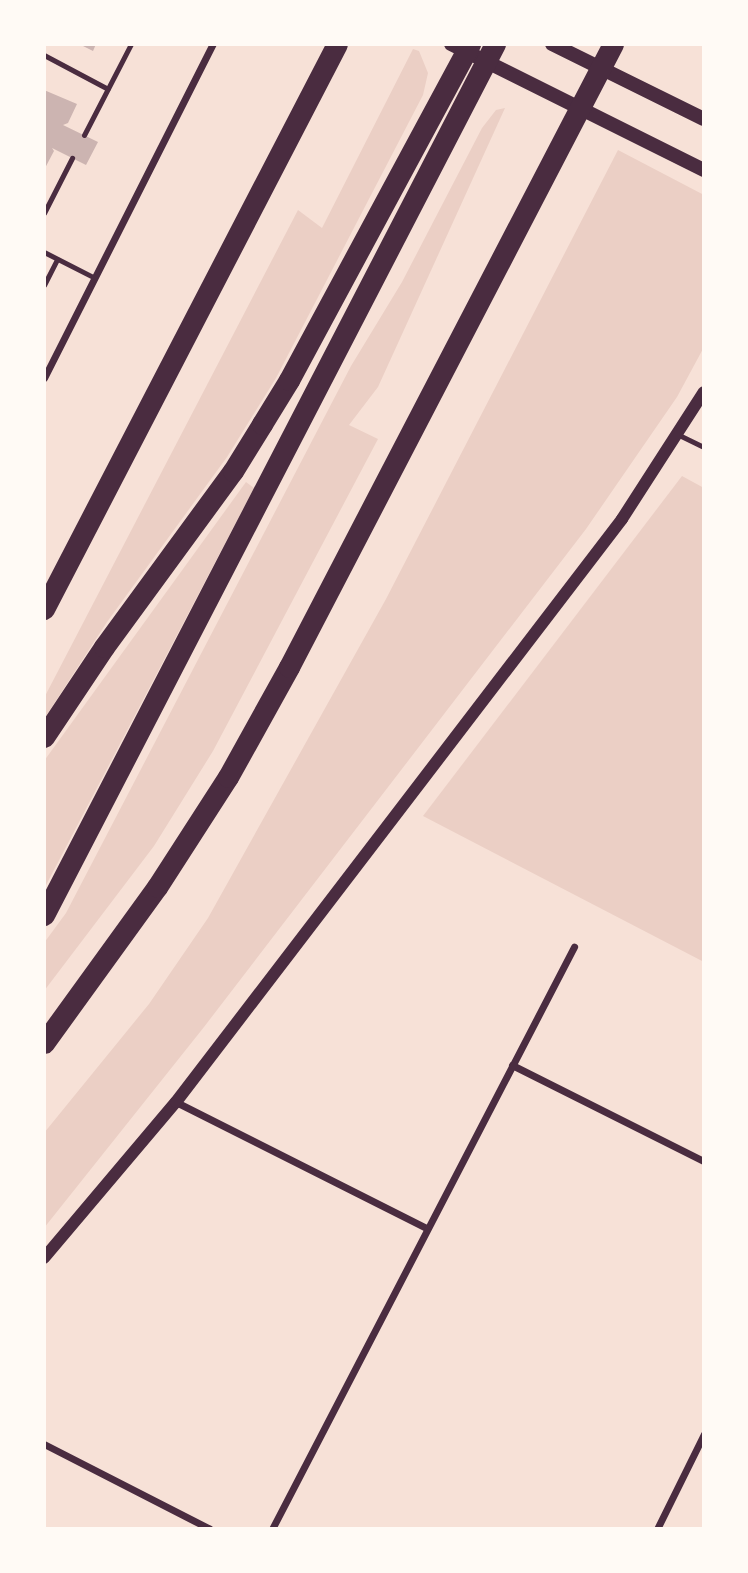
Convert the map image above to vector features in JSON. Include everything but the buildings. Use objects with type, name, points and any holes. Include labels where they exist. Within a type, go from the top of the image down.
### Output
[{"type":"highway","points":[[44,609],[337,44]]},
{"type":"highway","points":[[44,1043],[157,887],[228,777],[289,667],[613,44]]},
{"type":"highway","points":[[44,737],[255,436],[473,49]]},
{"type":"highway","points":[[44,915],[473,49]]},
{"type":"main road","points":[[557,46],[704,119]]},
{"type":"main road","points":[[473,49],[555,97],[704,170]]},
{"type":"street","points":[[44,378],[213,44]]},
{"type":"street","points":[[44,1258],[176,1102],[622,519],[679,435],[704,392]]},
{"type":"street","points":[[272,1529],[573,947]]},
{"type":"street","points":[[512,1065],[704,1161]]},
{"type":"street","points":[[176,1102],[427,1228]]},
{"type":"street","points":[[657,1529],[704,1434]]},
{"type":"street","points":[[44,1444],[210,1529]]},
{"type":"lane","points":[[84,135],[131,44]]},
{"type":"lane","points":[[44,55],[108,89]]},
{"type":"lane","points":[[44,213],[72,158]]},
{"type":"lane","points":[[44,252],[95,278]]},
{"type":"lane","points":[[44,285],[57,259]]},
{"type":"lane","points":[[679,435],[704,447]]},
{"type":"shaded area","points":[[413,49],[419,51],[428,73],[423,95],[276,378],[227,457],[107,622],[44,719],[44,698],[298,210],[322,228]]},
{"type":"shaded area","points":[[505,108],[378,387],[349,425],[378,439],[213,751],[154,846],[44,991],[44,943],[66,913],[351,366],[402,282],[482,128],[496,110]]},
{"type":"shaded area","points":[[618,150],[704,195],[704,347],[677,397],[586,529],[204,1027],[44,1228],[44,1133],[149,1004],[208,918],[386,599]]},
{"type":"shaded area","points":[[682,476],[704,488],[704,962],[423,816]]},
{"type":"shaded area","points":[[246,482],[254,488],[44,889],[44,761]]}]
